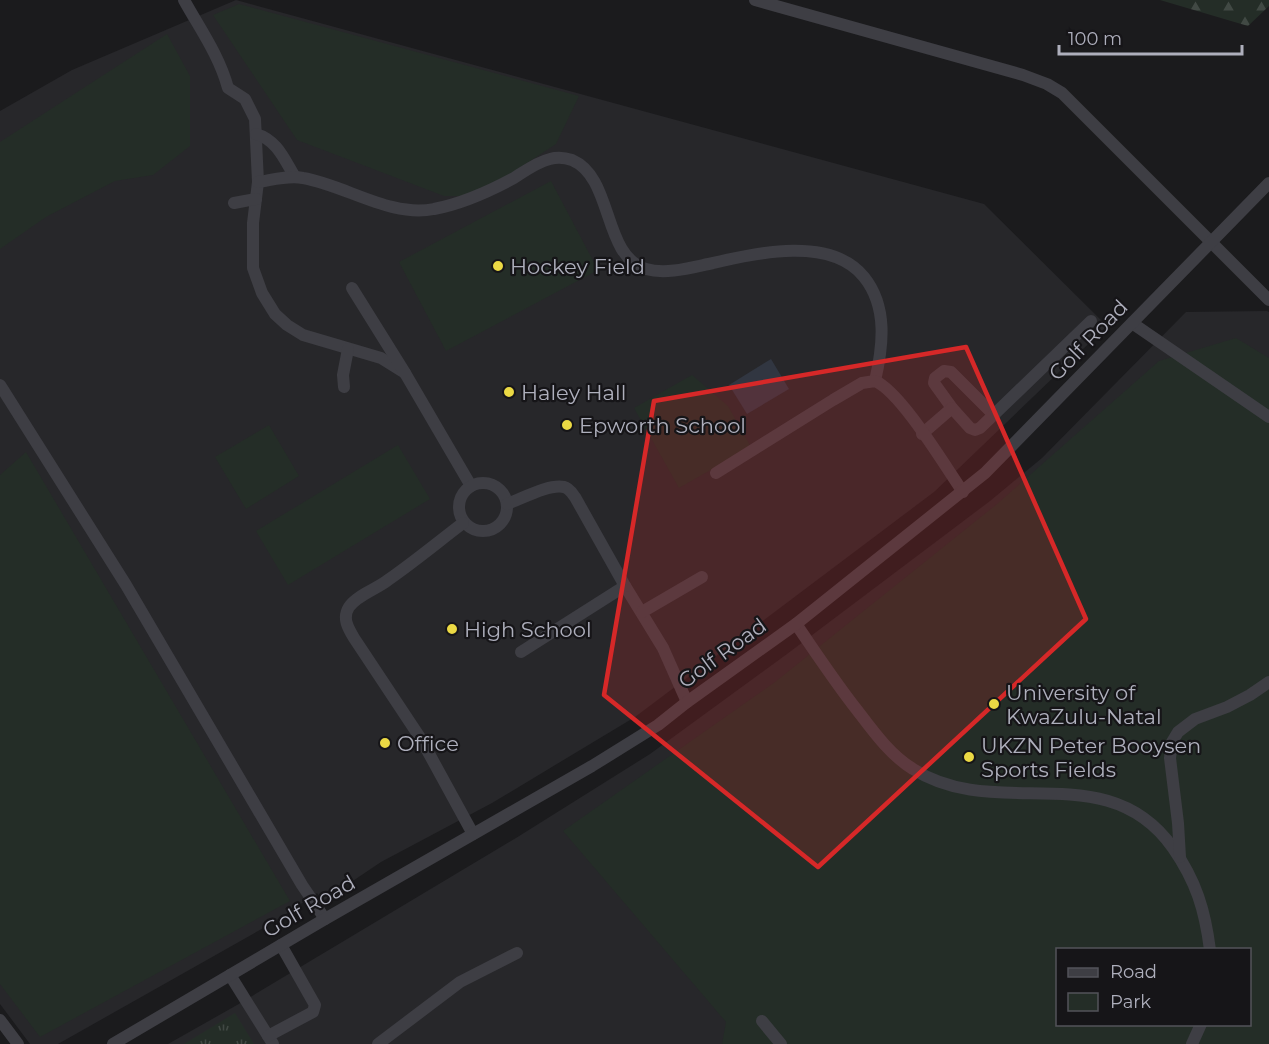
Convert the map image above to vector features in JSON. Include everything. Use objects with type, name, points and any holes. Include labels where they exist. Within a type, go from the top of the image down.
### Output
[{"type":"street","points":[[184,0],[212,45],[228,88],[245,99],[255,119],[258,182],[253,223],[253,268],[262,293],[275,314],[303,335],[381,358],[405,373]]},
{"type":"street","points":[[755,0],[928,47],[1047,84],[1062,93],[1082,111],[1269,300]]},
{"type":"street","points":[[256,134],[273,143],[295,177]]},
{"type":"street","points":[[258,182],[295,177],[317,181],[396,208],[422,211],[456,203],[493,189],[551,158],[573,160],[590,174],[620,247],[634,264],[647,270],[664,271],[693,267],[772,251],[817,251],[843,260],[860,272],[870,285],[881,321],[882,341],[875,381]]},
{"type":"street","name":"Golf Road","points":[[113,1044],[592,766],[658,725],[796,624],[985,473],[1269,183]]},
{"type":"street","points":[[234,203],[256,199]]},
{"type":"street","points":[[352,288],[471,486]]},
{"type":"street","points":[[994,415],[951,372],[944,371],[935,378],[934,383],[952,408],[970,428],[975,430],[994,415],[1091,321]]},
{"type":"street","points":[[1132,323],[1269,417]]},
{"type":"street","points":[[344,387],[343,375],[348,349]]},
{"type":"street","points":[[716,473],[832,400],[862,383],[875,381],[890,390],[963,492]]},
{"type":"street","points":[[0,385],[126,585],[302,885],[325,919]]},
{"type":"street","points":[[922,434],[952,408]]},
{"type":"street","points":[[486,483],[494,485],[500,490],[507,504],[504,519],[492,530],[476,531],[463,522],[459,515],[460,498],[471,486],[486,483]]},
{"type":"street","points":[[507,504],[538,491],[564,487],[569,490],[663,648],[687,702]]},
{"type":"street","points":[[463,522],[388,581],[357,600],[349,607],[346,618],[354,638],[421,740],[473,834]]},
{"type":"street","points":[[642,612],[702,577]]},
{"type":"street","points":[[521,651],[625,586]]},
{"type":"street","points":[[796,624],[865,722],[892,753],[913,769],[949,786],[973,791],[1101,798],[1126,806],[1148,819],[1162,833],[1193,880],[1205,915],[1210,948]]},
{"type":"street","points":[[1180,858],[1170,758],[1172,742],[1178,732],[1195,719],[1227,707],[1269,682]]},
{"type":"street","points":[[230,975],[270,1040],[315,1009],[281,945]]},
{"type":"street","points":[[378,1044],[460,982],[517,953]]},
{"type":"street","points":[[0,1020],[18,1044]]},
{"type":"street","points":[[762,1021],[782,1044]]},
{"type":"street","points":[[1192,1044],[1200,1026]]},
{"type":"highlighted area","points":[[966,347],[1086,619],[818,867],[604,695],[654,401]]},
{"type":"shaded area","name":"Epworth School","points":[[236,0],[984,204],[1107,326],[934,492],[635,717],[492,803],[381,862],[323,901],[317,893],[274,922],[58,1044],[30,1044],[0,1004],[0,111],[72,70]]},
{"type":"shaded area","name":"UKZN Peter Booysen Sports Fields","points":[[1186,312],[1269,312],[1269,1044],[168,1044],[516,838],[650,754],[990,501],[1042,458]]},
{"type":"shaded area","points":[[771,359],[789,389],[747,414],[729,385]]},
{"type":"green space","points":[[1160,0],[1269,0],[1269,6],[1248,26]]},
{"type":"green space","points":[[239,4],[579,96],[556,144],[477,196],[444,196],[297,140],[213,15]]},
{"type":"green space","points":[[167,34],[190,76],[190,146],[153,175],[115,181],[46,217],[0,249],[0,142]]},
{"type":"green space","name":"Hockey Field","points":[[551,181],[598,270],[446,351],[399,262]]},
{"type":"green space","name":"UKZN Peter Booysen Sports Fields","points":[[1236,338],[1269,358],[1269,1044],[722,1044],[726,1022],[563,831],[775,682],[997,504],[1159,361]]},
{"type":"green space","points":[[692,375],[728,406],[751,447],[679,488],[634,408]]},
{"type":"green space","points":[[269,425],[299,476],[246,509],[215,457]]},
{"type":"green space","points":[[398,445],[430,499],[288,585],[256,531]]},
{"type":"green space","points":[[26,452],[290,901],[40,1037],[0,984],[0,475]]},
{"type":"green space","points":[[235,1013],[254,1044],[184,1044]]},
{"type":"place","name":"Hockey Field","points":[[498,266]]},
{"type":"place","name":"Haley Hall","points":[[509,392]]},
{"type":"place","name":"Epworth School","points":[[567,425]]},
{"type":"place","name":"High School","points":[[452,629]]},
{"type":"place","name":"University of KwaZulu-Natal","points":[[994,704]]},
{"type":"place","name":"Office","points":[[385,743]]},
{"type":"place","name":"UKZN Peter Booysen Sports Fields","points":[[969,757]]}]
